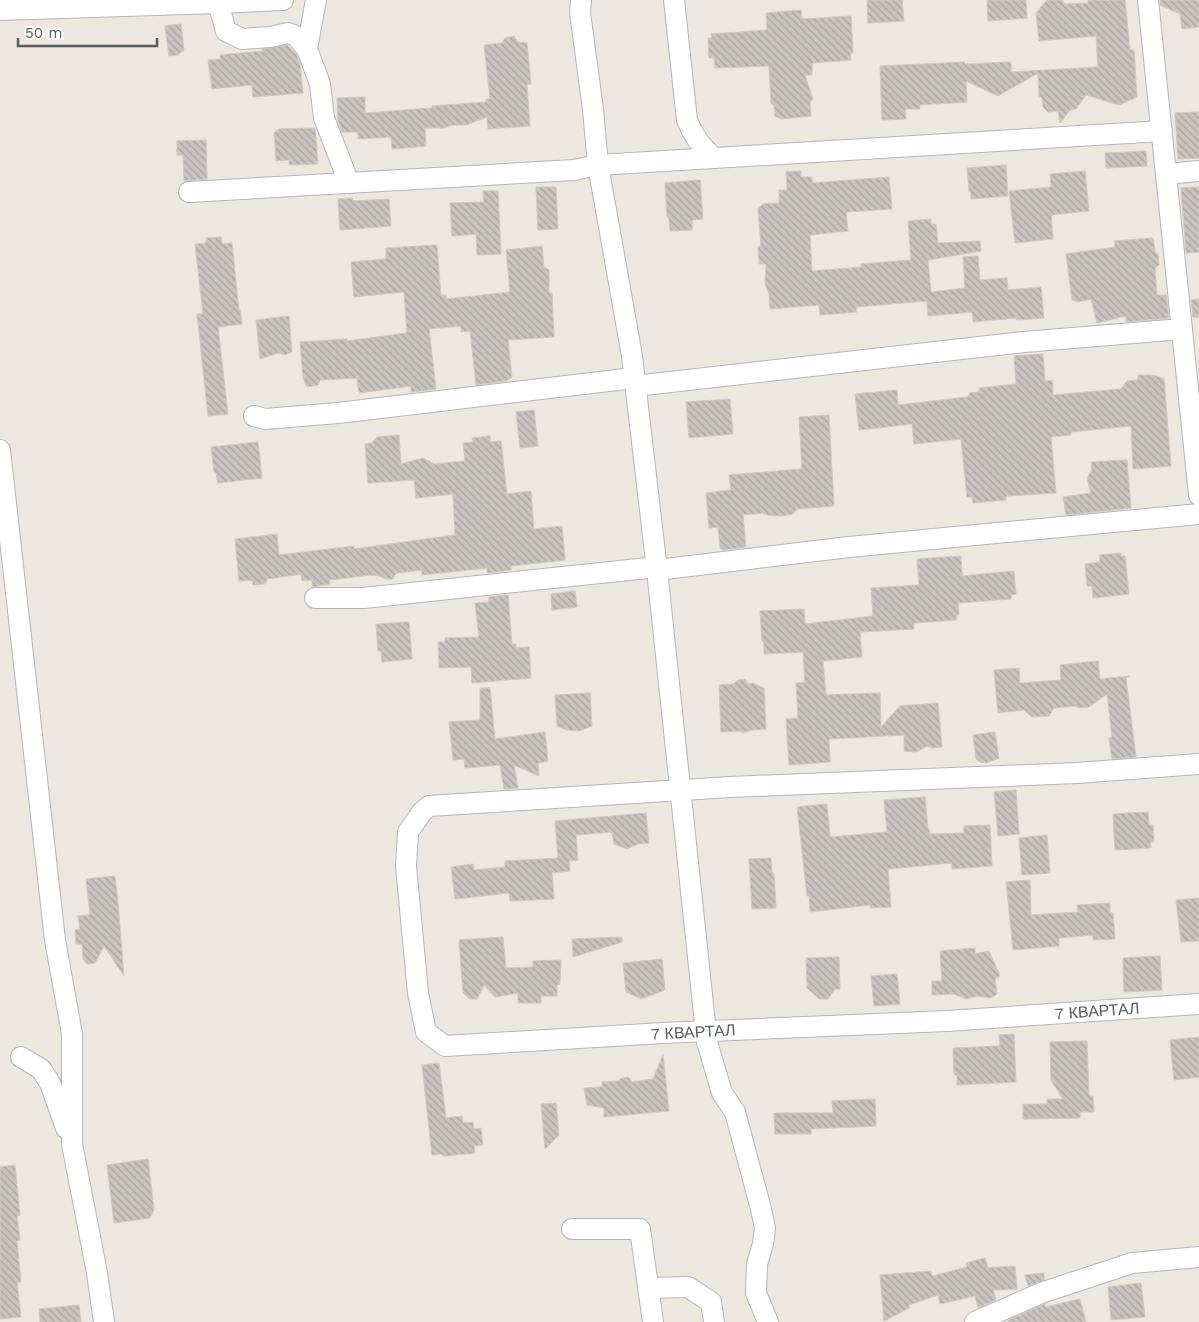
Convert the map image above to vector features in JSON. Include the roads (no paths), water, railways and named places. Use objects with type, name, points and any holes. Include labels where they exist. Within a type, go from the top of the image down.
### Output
[{"type":"street","points":[[0,10],[283,0]]},
{"type":"street","points":[[307,49],[316,0]]},
{"type":"street","points":[[580,0],[598,165],[632,356],[657,568],[708,1042],[722,1093],[735,1112],[761,1209],[764,1228],[763,1244],[757,1264],[756,1293],[768,1322]]},
{"type":"street","points":[[674,0],[687,120],[693,135],[702,148],[714,158]]},
{"type":"street","points":[[1148,0],[1198,464],[1199,495]]},
{"type":"street","points":[[218,3],[226,31],[242,39],[270,37],[288,33],[296,36],[307,49],[320,84],[324,118],[349,183]]},
{"type":"street","points":[[189,192],[574,170],[598,165],[1162,131]]},
{"type":"street","points":[[1166,174],[1199,171]]},
{"type":"street","points":[[254,416],[265,419],[338,413],[1034,341],[1182,329]]},
{"type":"street","points":[[0,450],[55,940],[72,1034],[72,1144]]},
{"type":"street","points":[[315,598],[364,598],[859,546],[1199,514]]},
{"type":"street","points":[[681,790],[1077,773],[1199,764]]},
{"type":"street","name":"7 КВАРТАЛ","points":[[681,790],[429,806],[422,812],[408,832],[406,866],[418,993],[426,1032],[444,1046],[707,1031],[947,1021],[1199,1004]]},
{"type":"street","points":[[21,1057],[41,1068],[59,1073],[72,1066]]},
{"type":"street","points":[[41,1068],[50,1083],[72,1144],[97,1272],[104,1322]]},
{"type":"street","points":[[572,1229],[640,1229],[653,1322]]},
{"type":"street","points":[[975,1322],[1041,1294],[1132,1263],[1199,1257]]},
{"type":"street","points":[[648,1288],[688,1287],[712,1302],[714,1322]]}]
